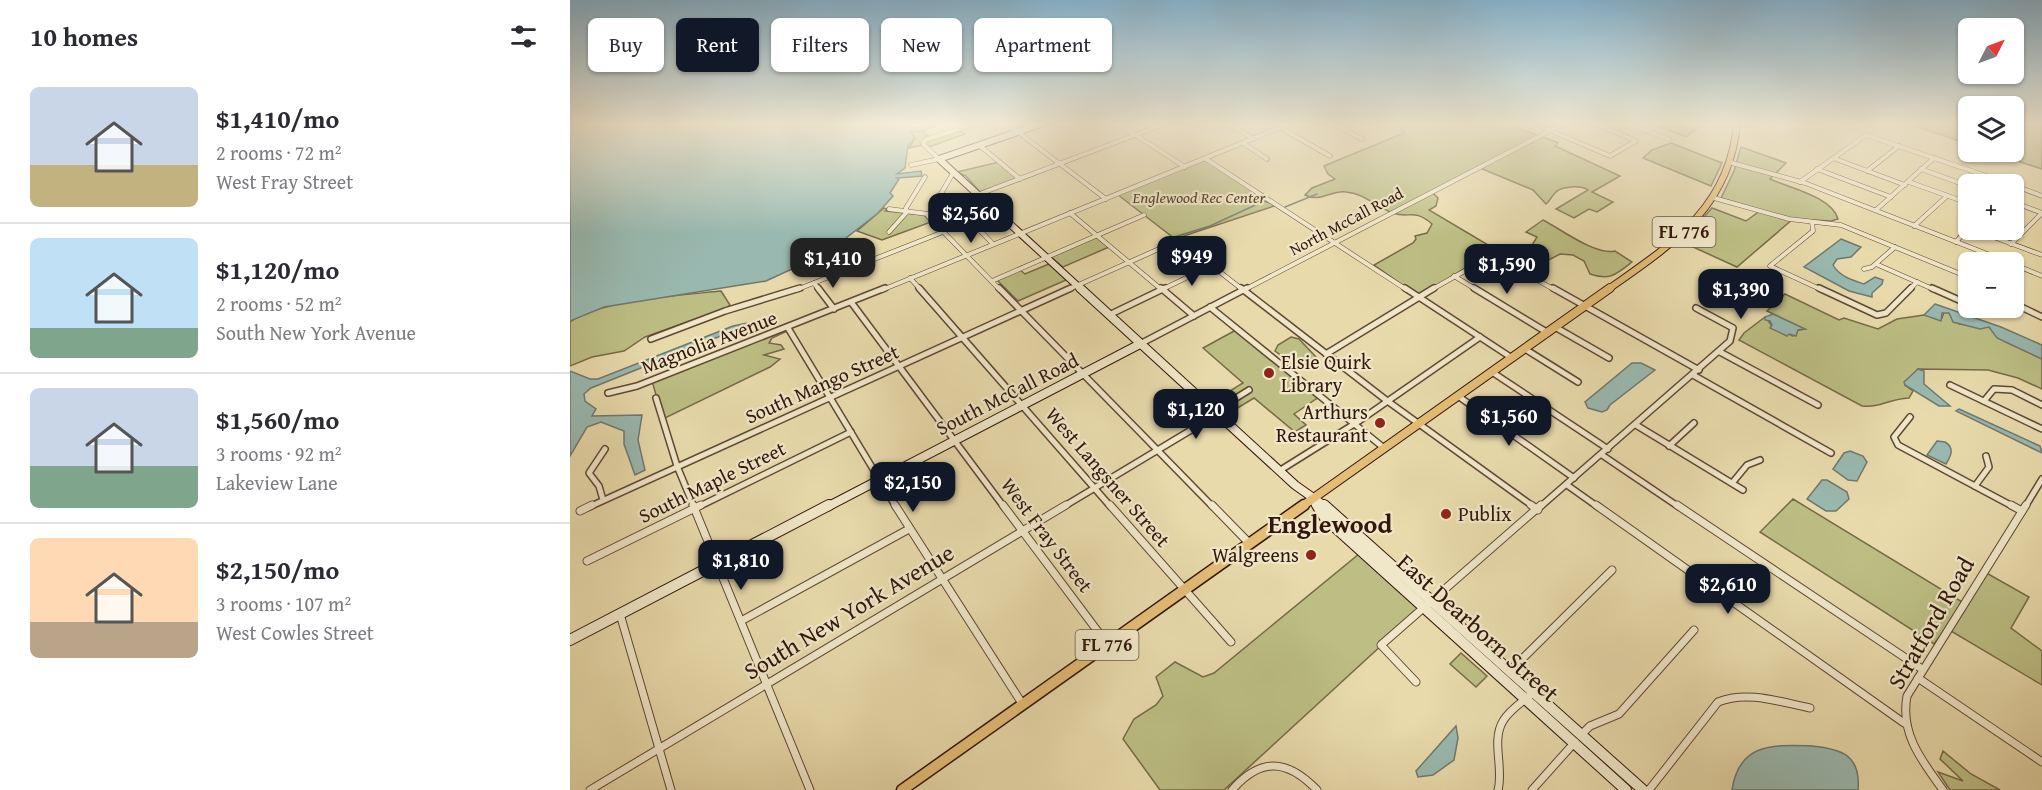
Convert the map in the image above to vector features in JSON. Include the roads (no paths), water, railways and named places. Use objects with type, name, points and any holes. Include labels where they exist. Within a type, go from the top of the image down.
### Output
[{"type":"main road","name":"FL 776","points":[[902,790],[1672,244],[1714,198],[1732,160]]},
{"type":"street","points":[[911,165],[935,160]]},
{"type":"street","name":"East Dearborn Street","points":[[940,160],[1312,500],[1325,518],[1510,671],[1530,695]]},
{"type":"street","points":[[997,160],[1020,178]]},
{"type":"street","points":[[1055,160],[1106,199]]},
{"type":"street","points":[[993,244],[963,213],[976,194],[1071,160]]},
{"type":"street","points":[[1174,160],[1185,167]]},
{"type":"street","name":"Magnolia Avenue","points":[[608,393],[637,386],[781,328],[788,328],[1204,160]]},
{"type":"street","points":[[1207,160],[1512,358]]},
{"type":"street","name":"North McCall Road","points":[[1140,344],[1494,160]]},
{"type":"street","points":[[1800,182],[1830,160]]},
{"type":"street","points":[[1838,160],[1958,200]]},
{"type":"street","points":[[1867,171],[1881,160]]},
{"type":"street","points":[[1876,210],[1932,160]]},
{"type":"street","points":[[1939,160],[1980,174]]},
{"type":"street","points":[[1732,163],[1800,182],[1982,252]]},
{"type":"street","points":[[1817,169],[1891,197]]},
{"type":"street","points":[[1921,169],[1958,182]]},
{"type":"street","points":[[928,214],[953,173]]},
{"type":"street","points":[[889,231],[905,212],[925,177]]},
{"type":"street","points":[[2024,189],[2042,196]]},
{"type":"street","points":[[1914,226],[1947,196]]},
{"type":"street","points":[[1714,198],[1784,218],[1841,225],[1958,273]]},
{"type":"street","points":[[2012,243],[2042,213],[2024,206]]},
{"type":"street","points":[[889,209],[928,214],[943,232],[1250,543]]},
{"type":"street","points":[[1070,213],[1194,316]]},
{"type":"street","points":[[992,281],[1144,215]]},
{"type":"street","points":[[1812,222],[1813,231],[1770,266],[1877,315],[1886,313],[1917,282]]},
{"type":"street","points":[[651,339],[725,311],[767,301],[943,232]]},
{"type":"street","name":"South Mango Street","points":[[580,511],[1128,261],[1179,240],[1212,265]]},
{"type":"street","points":[[2003,240],[2042,255]]},
{"type":"street","points":[[1864,268],[1876,264],[1895,247]]},
{"type":"street","points":[[1326,354],[1490,255],[1585,307],[1831,453]]},
{"type":"street","points":[[1876,264],[1958,300]]},
{"type":"street","points":[[1109,315],[1212,265],[1386,400],[1538,510]]},
{"type":"street","points":[[2024,269],[2042,276]]},
{"type":"street","points":[[1454,276],[1552,330],[1609,358]]},
{"type":"street","name":"West Langsner Street","points":[[910,278],[1183,591],[1231,642]]},
{"type":"street","points":[[814,283],[834,309]]},
{"type":"street","name":"West Fray Street","points":[[851,302],[1108,645]]},
{"type":"street","points":[[1210,307],[1384,448]]},
{"type":"street","points":[[1416,682],[1381,645],[1720,352],[1730,341],[1733,328],[1696,308]]},
{"type":"street","points":[[2024,310],[2042,317]]},
{"type":"street","points":[[788,328],[909,529],[1023,705]]},
{"type":"street","points":[[1279,471],[1480,338]]},
{"type":"street","name":"South McCall Road","points":[[570,640],[1140,344]]},
{"type":"street","points":[[1525,349],[1578,382]]},
{"type":"street","points":[[1720,352],[1818,405]]},
{"type":"street","points":[[1492,372],[1608,448]]},
{"type":"street","points":[[1950,385],[2042,429]]},
{"type":"street","points":[[1984,401],[1992,390],[2002,388],[2042,405]]},
{"type":"street","name":"South New York Avenue","points":[[590,790],[1158,450],[1249,390]]},
{"type":"street","points":[[1458,396],[1574,478]]},
{"type":"street","points":[[656,398],[677,466],[810,790]]},
{"type":"street","points":[[1910,417],[1894,437],[1896,442],[2022,512]]},
{"type":"street","points":[[1669,446],[1694,423]]},
{"type":"street","points":[[1636,425],[1743,490]]},
{"type":"street","name":"South Maple Street","points":[[587,561],[851,432]]},
{"type":"street","points":[[603,500],[599,486],[589,473],[605,448]]},
{"type":"street","points":[[1602,455],[1922,669]]},
{"type":"street","points":[[1975,486],[1989,467],[1986,456]]},
{"type":"street","points":[[1732,482],[1748,465],[1760,460]]},
{"type":"street","name":"Stratford Road","points":[[1943,790],[1918,753],[1904,723],[1905,703],[1922,669],[2042,478]]},
{"type":"street","points":[[1567,485],[1904,723]]},
{"type":"street","points":[[741,621],[909,529]]},
{"type":"street","points":[[1510,671],[1612,570]]},
{"type":"street","name":"East Dearborn Street","points":[[1428,604],[1578,739],[1626,790]]},
{"type":"street","points":[[620,614],[671,790]]},
{"type":"street","points":[[1532,790],[1592,724],[1610,720],[1619,714],[1694,630]]},
{"type":"street","points":[[1918,678],[2042,762]]},
{"type":"street","points":[[1498,790],[1501,779],[1500,727],[1511,712],[1530,695]]},
{"type":"street","points":[[1648,790],[1718,702],[1725,698],[1737,696],[1810,708]]},
{"type":"street","name":"East Dearborn Street","points":[[1578,739],[1643,790]]},
{"type":"street","points":[[1232,790],[1252,771],[1277,764],[1295,770],[1317,790]]},
{"type":"water","points":[[570,160],[906,160],[905,168],[897,174],[921,171],[922,176],[897,178],[899,179],[890,193],[893,196],[878,213],[841,242],[838,246],[845,252],[840,255],[831,251],[766,281],[604,307],[570,321]]},
{"type":"water","points":[[1841,239],[1861,247],[1851,257],[1837,259],[1833,265],[1842,275],[1864,284],[1875,277],[1883,280],[1882,284],[1872,293],[1872,297],[1849,291],[1804,267]]},
{"type":"water","points":[[1935,304],[1958,312],[1958,318],[1975,318],[2001,327],[2042,345],[2042,359],[1997,338],[1989,327],[1980,329],[1953,322],[1949,313],[1942,313],[1941,321],[1924,315]]},
{"type":"water","points":[[1773,314],[1805,329],[1798,330],[1796,336],[1789,334],[1787,336],[1770,328],[1772,325],[1770,321],[1765,320],[1765,317]]},
{"type":"water","points":[[758,321],[591,388],[584,394],[585,401],[596,409],[592,416],[642,415],[638,440],[645,470],[635,475],[624,444],[624,431],[601,422],[587,427],[570,456],[570,371],[590,379],[598,379],[733,326]]},
{"type":"water","points":[[1632,363],[1641,363],[1655,370],[1610,405],[1607,410],[1602,412],[1588,408],[1585,402]]},
{"type":"water","points":[[1918,369],[1924,371],[1924,384],[1950,406],[1939,406],[1905,385],[1904,382]]},
{"type":"water","points":[[1959,409],[2040,446],[2042,453],[1956,411]]},
{"type":"water","points":[[1937,441],[1945,442],[1951,449],[1951,455],[1946,464],[1927,455]]},
{"type":"water","points":[[1850,451],[1863,456],[1867,462],[1857,481],[1848,480],[1833,469],[1844,453]]},
{"type":"water","points":[[1822,480],[1827,480],[1847,492],[1849,499],[1836,511],[1826,511],[1807,499]]},
{"type":"water","points":[[1456,726],[1458,738],[1454,760],[1433,775],[1418,777],[1416,771]]},
{"type":"water","points":[[1812,746],[1833,749],[1848,756],[1856,769],[1858,790],[1732,790],[1736,774],[1750,755],[1772,747]]},
{"type":"waterway","points":[[1285,207],[1317,194]]},
{"type":"waterway","points":[[1171,238],[1210,226],[1264,201],[1270,203]]},
{"type":"place","name":"Elsie Quirk Library","points":[[1269,373]]},
{"type":"place","name":"Arthurs Restaurant","points":[[1380,423]]},
{"type":"place","name":"Publix","points":[[1446,514]]},
{"type":"place","name":"Walgreens","points":[[1311,555]]},
{"type":"district","name":"Englewood","points":[[1330,524]]},
{"type":"park label","name":"Englewood Rec Center","points":[[1199,197]]}]
